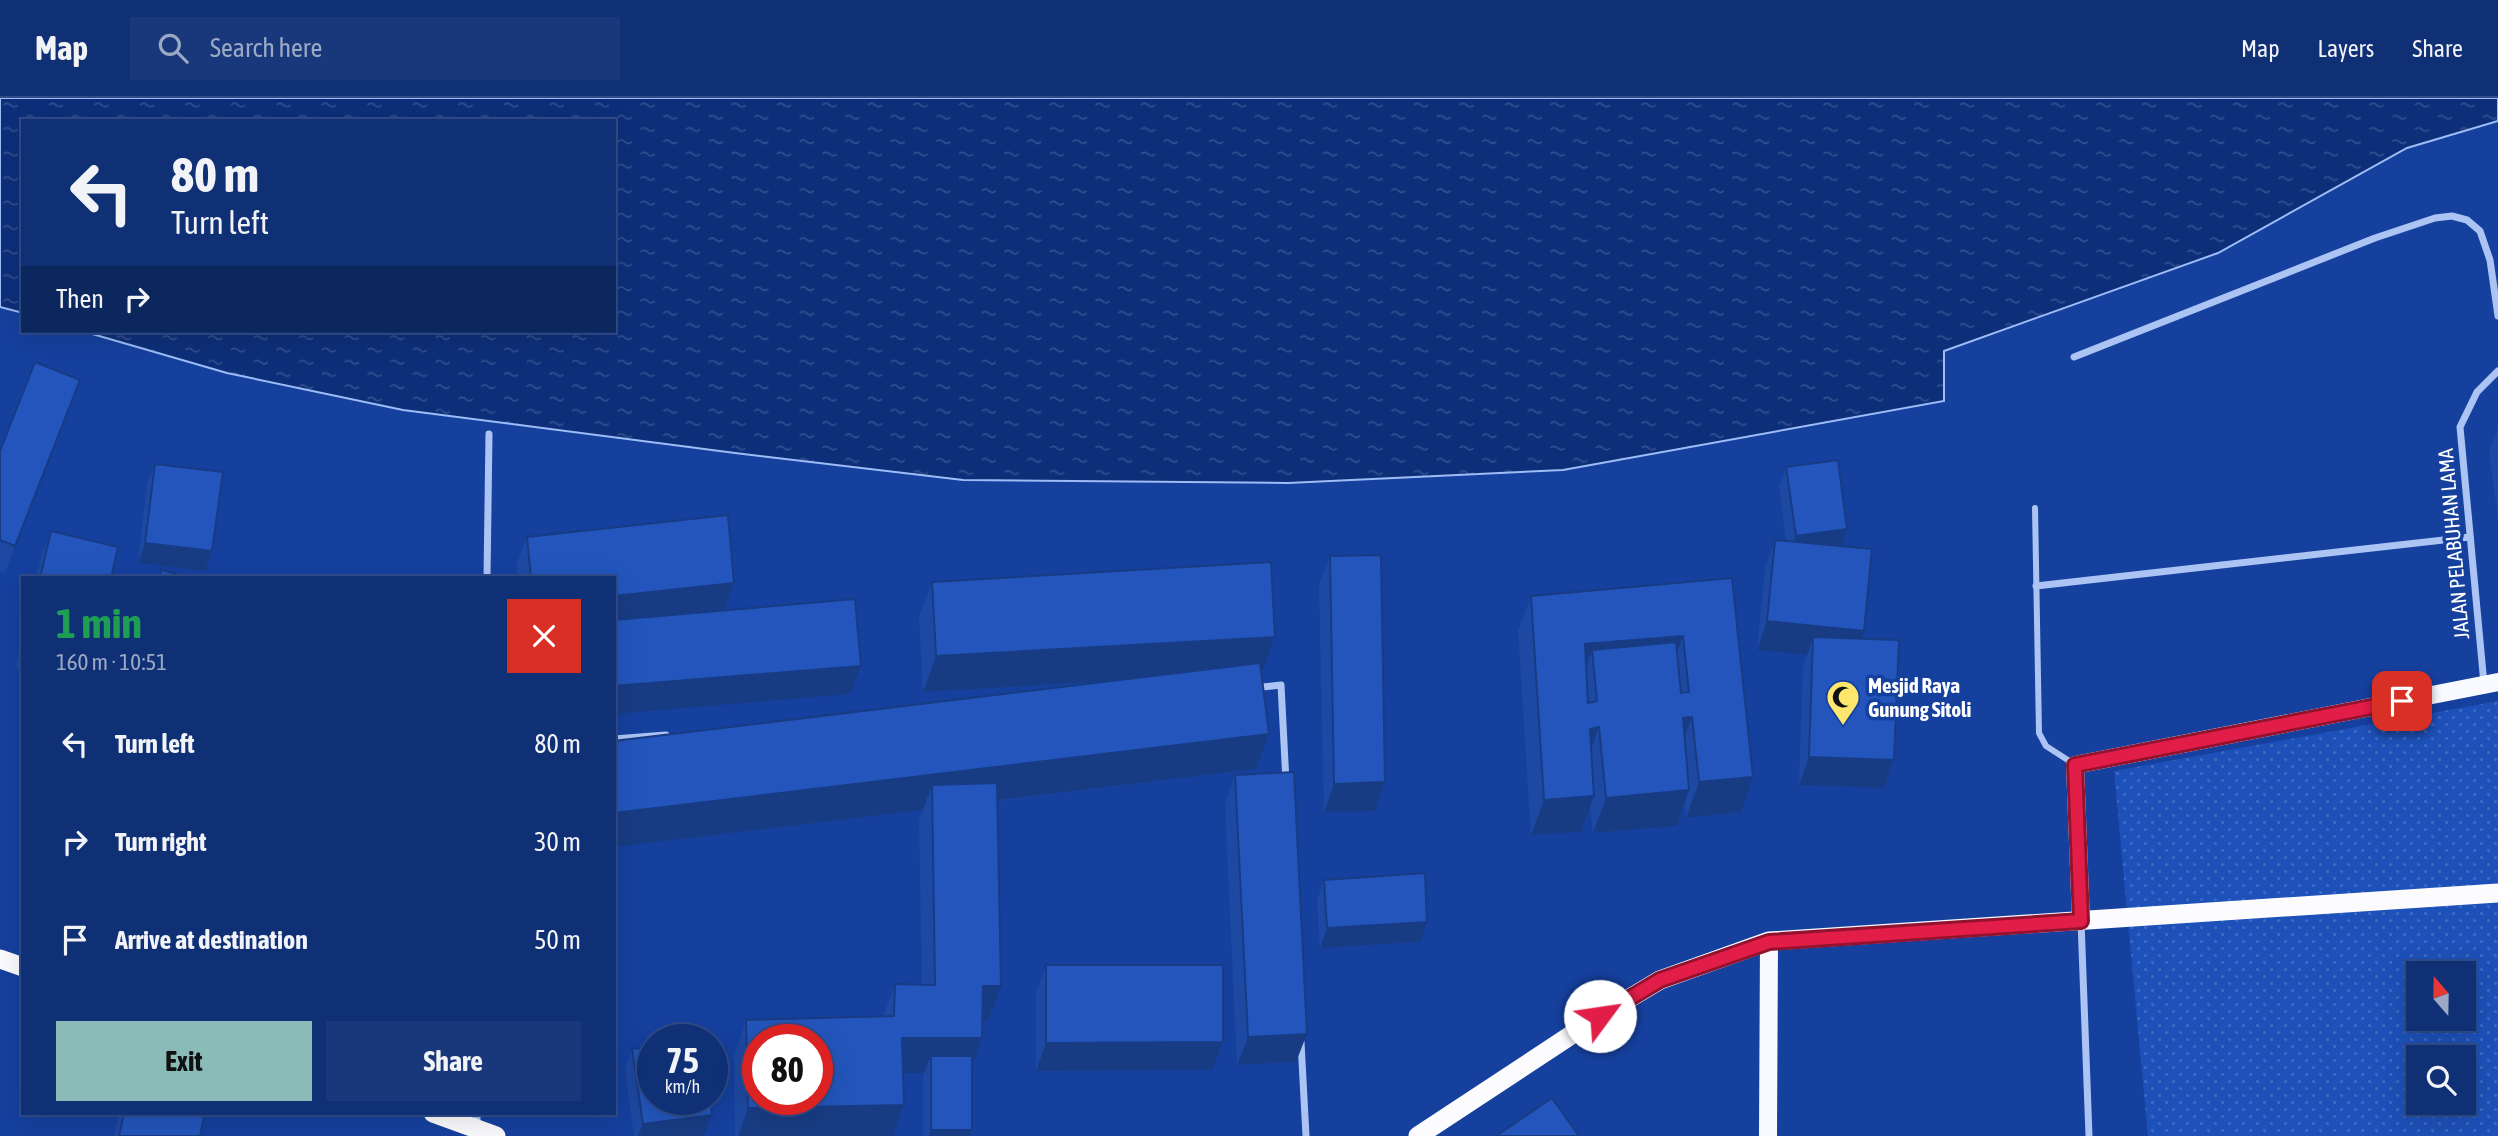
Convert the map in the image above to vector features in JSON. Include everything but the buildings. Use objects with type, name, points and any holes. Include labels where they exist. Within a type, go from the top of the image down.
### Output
[{"type":"highway","points":[[1418,1136],[1660,980],[1769,942],[2498,893]]},
{"type":"highway","points":[[0,959],[21,966]]},
{"type":"highway","points":[[444,1115],[477,1121],[496,1136]]},
{"type":"main road","points":[[2081,921],[2075,765],[2491,683]]},
{"type":"main road","points":[[1769,942],[1769,1136]]},
{"type":"street","points":[[2074,357],[2375,238],[2435,218],[2452,216],[2467,220],[2480,231],[2490,260],[2498,316]]},
{"type":"street","name":"JALAN PELABUHAN LAMA","points":[[2491,683],[2470,537],[2460,427],[2477,392],[2498,371]]},
{"type":"street","points":[[487,576],[489,434]]},
{"type":"street","points":[[2035,508],[2039,733],[2046,747],[2075,765]]},
{"type":"street","points":[[2036,586],[2470,537]]},
{"type":"street","points":[[1239,689],[1281,685],[1287,795]]},
{"type":"street","points":[[616,739],[670,735]]},
{"type":"street","points":[[2081,921],[2090,1136]]},
{"type":"street","points":[[1300,1027],[1306,1136]]},
{"type":"shaded area","points":[[2498,701],[2498,1136],[2148,1136],[2114,771]]},
{"type":"water","points":[[0,98],[2498,98],[2498,121],[2407,148],[2218,253],[1944,351],[1944,401],[1563,470],[1288,483],[963,480],[403,410],[227,373],[89,333],[616,333],[616,119],[21,119],[21,312],[0,307]]},
{"type":"place","name":"Mesjid Raya Gunung Sitoli","points":[[1843,727]]},
{"type":"route","points":[[1600,1016],[1660,980],[1769,942],[2081,921],[2075,765],[2402,701]]}]
